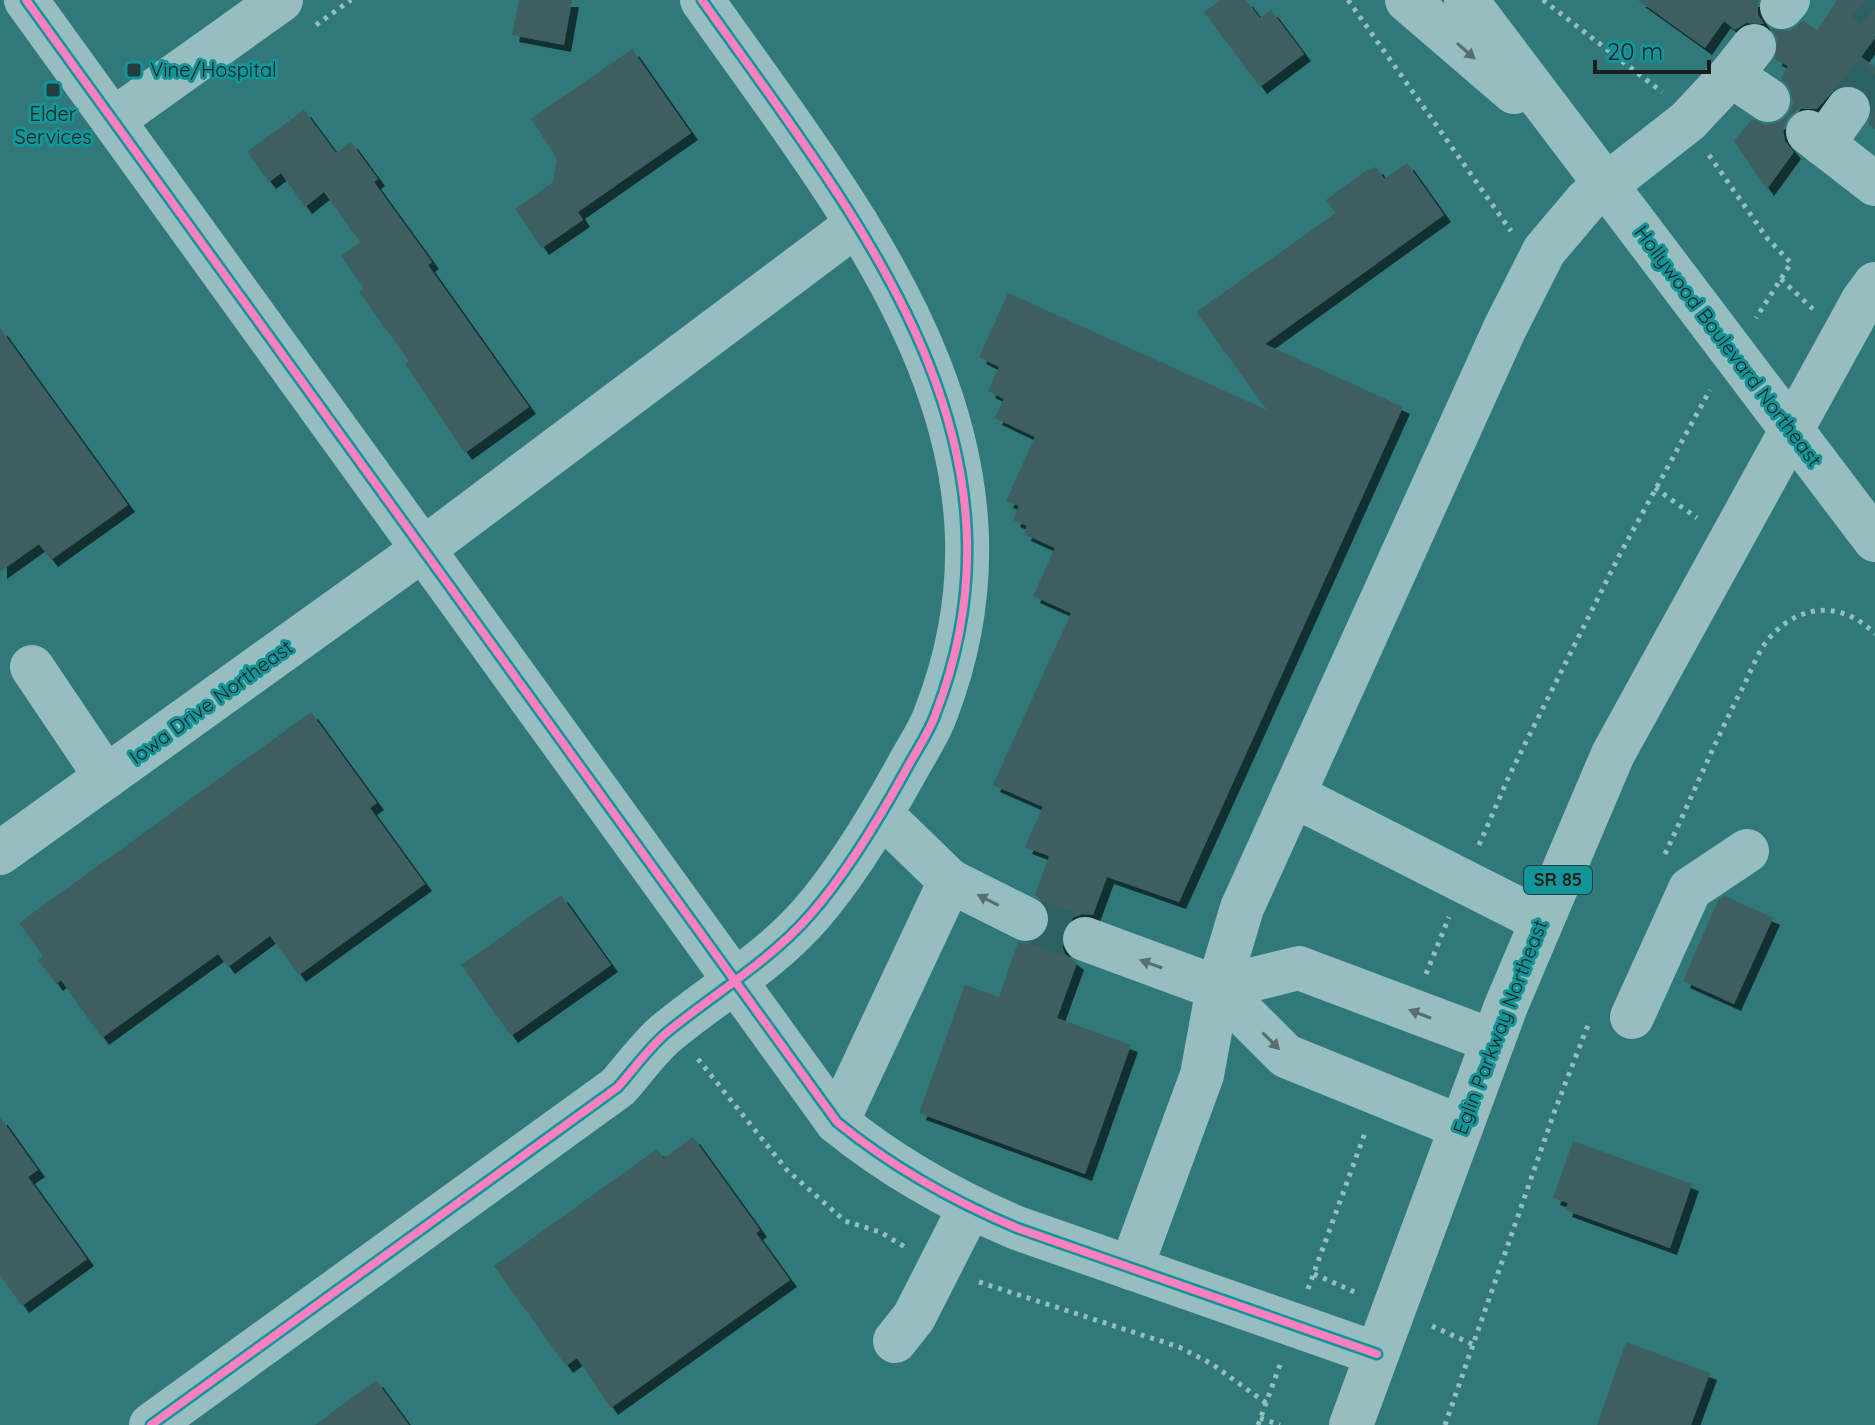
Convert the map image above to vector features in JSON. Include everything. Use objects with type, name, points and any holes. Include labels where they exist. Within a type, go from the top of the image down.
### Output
[{"type":"highway","name":"SR 85","points":[[1791,431],[1874,287]]},
{"type":"highway","name":"Eglin Parkway Northeast","points":[[1351,1425],[1540,920],[1613,754],[1791,431]]},
{"type":"street","points":[[26,0],[837,1122],[875,1153],[970,1207],[1131,1268],[1377,1354]]},
{"type":"street","points":[[113,120],[281,0]]},
{"type":"street","points":[[151,1425],[618,1087],[662,1038],[782,945],[812,913],[881,814],[936,715],[965,607],[967,503],[959,452],[942,394],[896,291],[857,224],[702,0]]},
{"type":"street","name":"Hollywood Boulevard Northeast","points":[[1407,0],[1595,168]]},
{"type":"street","name":"Hollywood Boulevard Northeast","points":[[1466,0],[1875,540]]},
{"type":"street","points":[[1131,1268],[1202,1075],[1218,988],[1242,908],[1544,251],[1587,200],[1595,168],[1688,121],[1743,61],[1768,100]]},
{"type":"street","points":[[1826,129],[1875,184]]},
{"type":"street","name":"Iowa Drive Northeast","points":[[0,853],[422,550],[857,224]]},
{"type":"street","points":[[32,667],[106,777]]},
{"type":"street","points":[[1293,795],[1540,920]]},
{"type":"street","points":[[881,814],[950,881],[1026,919]]},
{"type":"street","points":[[1632,1017],[1690,889],[1747,851]]},
{"type":"street","points":[[837,1122],[950,881]]},
{"type":"street","points":[[1085,939],[1218,988],[1286,1056],[1461,1127]]},
{"type":"street","points":[[1218,988],[1299,968],[1493,1041]]},
{"type":"street","points":[[895,1341],[914,1317],[970,1207]]},
{"type":"path","points":[[1348,0],[1537,266]]},
{"type":"path","points":[[1412,1011],[1463,881],[1510,774],[1655,488],[1733,353],[1791,263]]},
{"type":"path","points":[[1655,488],[1730,541]]},
{"type":"path","points":[[1280,1425],[1259,1422],[1380,1094]]},
{"type":"building","points":[[519,0],[572,0],[564,45],[512,35]]},
{"type":"building","points":[[1221,0],[1246,0],[1260,18],[1271,10],[1304,54],[1260,87],[1204,12]]},
{"type":"building","points":[[1638,0],[1758,0],[1758,15],[1764,24],[1746,23],[1735,30],[1724,21],[1705,48]]},
{"type":"building","points":[[1837,0],[1875,0],[1875,38],[1861,57],[1875,67],[1875,129],[1868,124],[1873,111],[1870,98],[1863,89],[1850,84],[1837,87],[1817,109],[1799,109],[1788,117],[1783,129],[1785,141],[1794,152],[1767,189],[1734,141],[1752,119],[1765,125],[1780,122],[1788,115],[1793,103],[1790,88],[1781,78],[1788,66],[1775,59],[1777,38],[1771,29],[1790,31],[1803,21],[1817,30]]},
{"type":"building","points":[[632,49],[691,133],[578,212],[583,220],[542,248],[515,209],[553,182],[557,158],[531,119]]},
{"type":"building","points":[[304,110],[336,153],[351,142],[378,179],[374,182],[432,262],[428,265],[529,407],[465,453],[405,364],[409,361],[359,292],[364,288],[341,256],[360,242],[324,192],[305,207],[281,173],[269,182],[247,152]]},
{"type":"building","points":[[1407,163],[1444,215],[1265,344],[1403,407],[1179,902],[1107,877],[1093,915],[1082,914],[1070,919],[1061,931],[1065,954],[1077,963],[1057,1018],[1131,1045],[1085,1174],[919,1113],[965,985],[999,997],[1018,942],[1028,944],[1040,939],[1049,929],[1051,918],[1046,905],[1035,895],[1049,856],[1025,847],[1043,807],[993,785],[1071,613],[1033,596],[1055,548],[1024,534],[1027,526],[1013,520],[1019,506],[1006,501],[1035,437],[995,418],[1004,399],[988,391],[999,367],[979,357],[1008,293],[1267,410],[1196,312],[1336,213],[1326,200],[1364,172],[1376,167],[1384,179]]},
{"type":"building","points":[[0,328],[128,505],[51,560],[39,544],[0,572]]},
{"type":"building","points":[[311,712],[377,803],[370,808],[425,884],[299,975],[270,936],[228,967],[218,954],[102,1038],[61,980],[56,984],[38,960],[43,956],[19,923]]},
{"type":"building","points":[[561,895],[611,965],[511,1036],[461,965]]},
{"type":"building","points":[[1725,896],[1773,918],[1734,1004],[1683,981],[1718,900]]},
{"type":"building","points":[[0,1117],[38,1170],[28,1177],[87,1259],[22,1306],[0,1275]]},
{"type":"building","points":[[693,1137],[760,1230],[756,1233],[790,1280],[611,1408],[577,1358],[566,1366],[494,1266],[657,1149],[664,1158]]},
{"type":"building","points":[[1573,1141],[1692,1184],[1670,1248],[1565,1210],[1568,1203],[1553,1198]]},
{"type":"building","points":[[1626,1342],[1710,1373],[1691,1425],[1597,1425]]},
{"type":"building","points":[[376,1380],[409,1425],[315,1425]]},
{"type":"tunnel","points":[[1866,0],[1875,9]]},
{"type":"tunnel","points":[[1848,109],[1875,74]]},
{"type":"tunnel","points":[[1026,919],[1085,939]]},
{"type":"cycle path","points":[[26,0],[837,1122],[923,1181],[1017,1228],[1377,1354]]},
{"type":"cycle path","points":[[151,1425],[618,1087],[665,1034],[777,948],[824,899],[850,864],[896,789],[936,713],[963,612],[966,515],[949,422],[915,332],[870,246],[817,162],[702,0]]},
{"type":"place","name":"Vine/Hospital","points":[[134,70]]},
{"type":"place","name":"Elder Services","points":[[53,90]]}]
